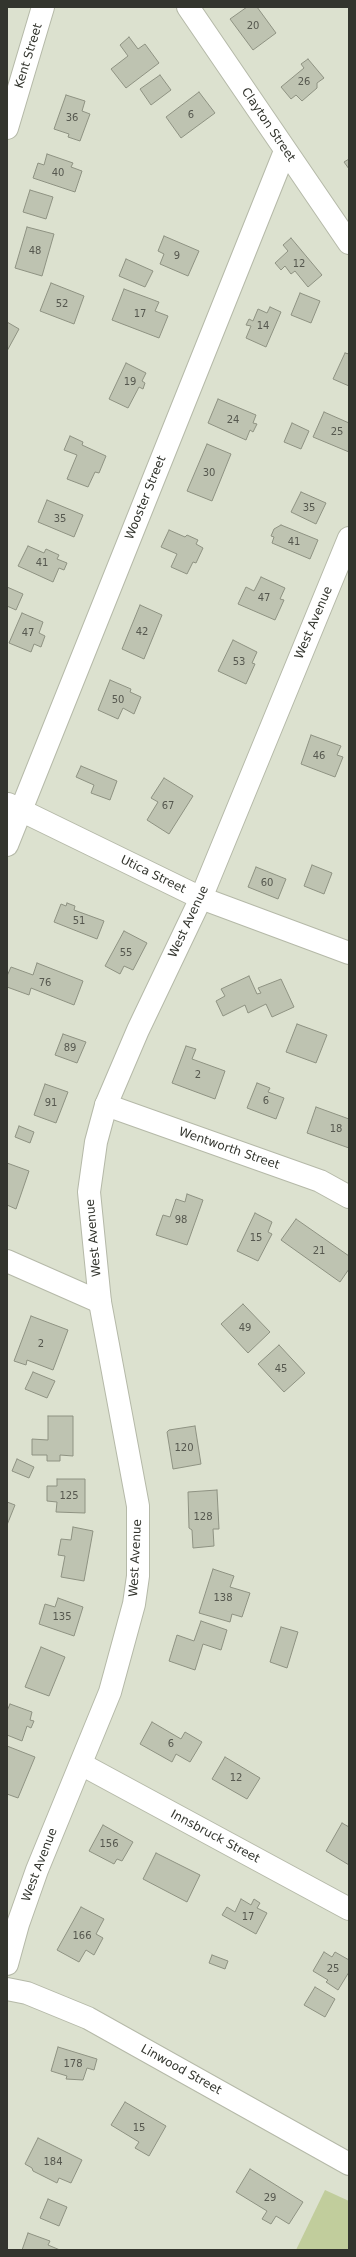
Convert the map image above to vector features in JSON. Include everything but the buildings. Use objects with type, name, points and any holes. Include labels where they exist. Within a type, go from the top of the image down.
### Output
[{"type":"street","name":"Kent Street","points":[[7,128],[43,7]]},
{"type":"street","name":"Clayton Street","points":[[188,7],[349,243]]},
{"type":"street","name":"Wooster Street","points":[[7,845],[14,806],[285,151]]},
{"type":"street","name":"West Avenue","points":[[7,1964],[18,1924],[37,1870],[81,1764],[119,1663],[134,1604],[138,1576],[138,1506],[100,1302],[89,1192],[96,1142],[106,1105],[138,1030],[201,898],[349,538]]},
{"type":"street","name":"Utica Street","points":[[14,806],[201,898],[349,954]]},
{"type":"street","name":"Wentworth Street","points":[[106,1105],[320,1181],[349,1197]]},
{"type":"street","points":[[9,1268],[100,1302]]},
{"type":"street","name":"Innsbruck Street","points":[[81,1764],[349,1909]]},
{"type":"street","name":"Linwood Street","points":[[7,1989],[27,1993],[88,2018],[349,2164]]},
{"type":"green space","points":[[325,2190],[349,2201],[349,2250],[296,2250]]}]
